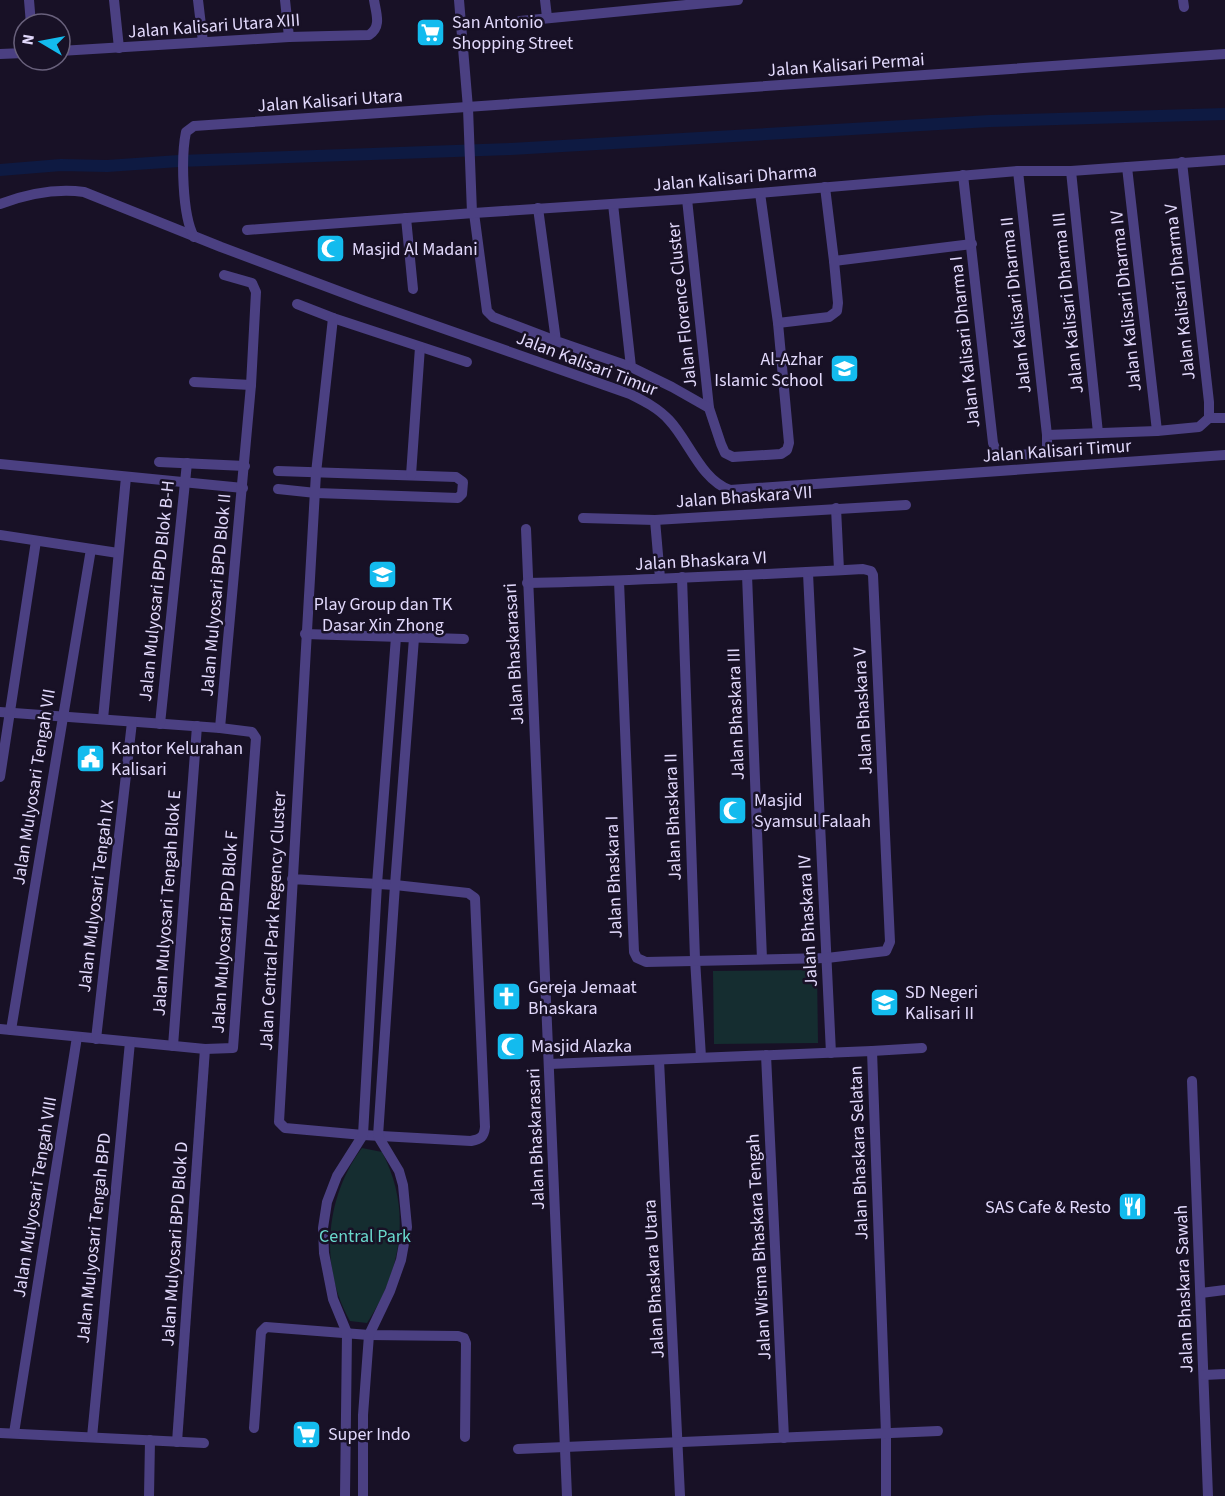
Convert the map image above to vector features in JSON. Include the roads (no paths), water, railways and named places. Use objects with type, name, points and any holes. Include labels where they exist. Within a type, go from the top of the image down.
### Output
[{"type":"street","points":[[114,0],[119,48]]},
{"type":"street","points":[[198,0],[203,42]]},
{"type":"street","points":[[285,0],[289,37]]},
{"type":"street","name":"Jalan Kalisari Utara XIII","points":[[72,50],[289,37],[369,35],[373,33],[377,24],[374,0]]},
{"type":"street","points":[[459,0],[473,213]]},
{"type":"street","points":[[545,0],[547,17]]},
{"type":"street","points":[[520,21],[623,5],[738,0]]},
{"type":"street","name":"Jalan Kalisari Permai","points":[[468,111],[1225,54]]},
{"type":"street","name":"Jalan Kalisari Utara","points":[[194,237],[187,218],[184,162],[186,132],[194,126],[468,111]]},
{"type":"street","name":"Jalan Kalisari Dharma","points":[[248,230],[687,199],[1018,171],[1071,171],[1225,160]]},
{"type":"street","name":"Jalan Kalisari Dharma V","points":[[1182,162],[1209,418]]},
{"type":"street","name":"Jalan Kalisari Dharma IV","points":[[1127,166],[1157,431]]},
{"type":"street","name":"Jalan Kalisari Dharma II","points":[[1018,171],[1047,435]]},
{"type":"street","name":"Jalan Kalisari Dharma III","points":[[1071,171],[1098,433]]},
{"type":"street","name":"Jalan Kalisari Dharma I","points":[[963,175],[994,448],[997,453],[1003,455],[1043,454],[1047,449],[1047,435]]},
{"type":"street","points":[[778,322],[829,316],[835,313],[838,303],[825,187]]},
{"type":"street","name":"Jalan Kalisari Timur","points":[[0,204],[34,193],[84,192],[194,237],[365,301],[630,394],[665,415],[714,480],[730,490],[1225,455]]},
{"type":"street","name":"Jalan Florence Cluster","points":[[687,199],[709,408],[721,444],[729,456],[733,457],[781,454],[787,450],[789,443],[778,322],[760,193]]},
{"type":"street","points":[[613,204],[631,367]]},
{"type":"street","points":[[538,208],[556,341]]},
{"type":"street","name":"Jalan Florence Cluster","points":[[473,213],[488,311],[493,317],[631,367],[709,408]]},
{"type":"street","points":[[405,218],[413,289]]},
{"type":"street","points":[[834,261],[972,244]]},
{"type":"street","name":"Jalan Mulyosari BPD Blok II","points":[[220,728],[243,488],[256,292],[254,285],[224,275]]},
{"type":"street","points":[[297,304],[467,362]]},
{"type":"street","name":"Jalan Central Park Regency Cluster","points":[[333,318],[316,473],[305,634],[279,1122],[285,1128],[471,1141],[482,1137],[485,1127],[479,1023],[476,900],[468,894],[395,885]]},
{"type":"street","points":[[411,476],[420,347]]},
{"type":"street","points":[[194,382],[251,385]]},
{"type":"street","points":[[1047,435],[1199,427],[1209,418],[1225,418]]},
{"type":"street","points":[[159,462],[244,466]]},
{"type":"street","name":"Jalan Mulyosari BPD Blok B-H","points":[[160,724],[187,463]]},
{"type":"street","points":[[0,465],[243,488]]},
{"type":"street","points":[[278,471],[460,478],[463,482],[462,495],[458,498],[316,493],[278,489]]},
{"type":"street","points":[[103,719],[126,477]]},
{"type":"street","name":"Jalan Bhaskara VII","points":[[583,518],[655,520],[906,505]]},
{"type":"street","name":"Jalan Bhaskara VII","points":[[836,508],[839,570]]},
{"type":"street","name":"Jalan Bhaskara VII","points":[[655,520],[660,578]]},
{"type":"street","name":"Jalan Bhaskarasari","points":[[526,529],[567,1496]]},
{"type":"street","points":[[0,535],[118,553]]},
{"type":"street","points":[[0,777],[5,713],[36,541]]},
{"type":"street","name":"Jalan Mulyosari Tengah VII","points":[[6,1030],[91,549]]},
{"type":"street","name":"Jalan Bhaskara VI","points":[[527,583],[867,569],[873,575]]},
{"type":"street","name":"Jalan Bhaskara IV","points":[[808,573],[831,1053]]},
{"type":"street","name":"Jalan Bhaskara III","points":[[747,575],[762,959]]},
{"type":"street","name":"Jalan Bhaskara V","points":[[873,575],[891,942],[884,952]]},
{"type":"street","name":"Jalan Bhaskara II","points":[[682,576],[695,959],[701,1057]]},
{"type":"street","name":"Jalan Bhaskara I","points":[[619,581],[634,952],[637,958],[643,962],[695,959],[827,958],[884,952]]},
{"type":"street","points":[[305,634],[464,639]]},
{"type":"street","points":[[345,1496],[346,1333],[333,1299],[324,1253],[323,1228],[327,1202],[337,1176],[363,1135],[377,884],[396,637]]},
{"type":"street","points":[[363,1496],[363,1415],[369,1335],[390,1291],[401,1260],[407,1227],[403,1185],[399,1171],[378,1136],[414,638]]},
{"type":"street","points":[[5,713],[220,728]]},
{"type":"street","name":"Jalan Mulyosari Tengah IX","points":[[96,1039],[132,722]]},
{"type":"street","name":"Jalan Mulyosari Tengah Blok E","points":[[173,1046],[197,726]]},
{"type":"street","name":"Jalan Mulyosari BPD Blok F","points":[[6,1030],[205,1049],[231,1049],[233,1047],[256,738],[250,732],[220,728]]},
{"type":"street","points":[[292,879],[395,885]]},
{"type":"street","name":"Jalan Mulyosari Tengah VIII","points":[[14,1433],[77,1037]]},
{"type":"street","name":"Jalan Mulyosari Tengah BPD","points":[[92,1437],[130,1042]]},
{"type":"street","points":[[872,1051],[922,1048]]},
{"type":"street","name":"Jalan Mulyosari BPD Blok D","points":[[177,1442],[205,1049]]},
{"type":"street","name":"Jalan Bhaskara Selatan","points":[[549,1064],[872,1051],[886,1434],[886,1496]]},
{"type":"street","name":"Jalan Wisma Bhaskara Tengah","points":[[766,1055],[784,1438]]},
{"type":"street","name":"Jalan Bhaskara Utara","points":[[659,1060],[680,1496]]},
{"type":"street","name":"Jalan Bhaskara Sawah","points":[[1192,1081],[1208,1496]]},
{"type":"street","points":[[1201,1293],[1225,1290]]},
{"type":"street","points":[[254,1428],[261,1332],[264,1328],[369,1335],[458,1336],[465,1339],[465,1437]]},
{"type":"street","points":[[1204,1375],[1225,1374]]},
{"type":"street","points":[[345,1415],[363,1415]]},
{"type":"street","points":[[518,1449],[938,1431]]},
{"type":"street","points":[[0,1433],[204,1443]]},
{"type":"street","points":[[148,1496],[150,1440]]},
{"type":"waterway","points":[[0,170],[61,165],[107,166],[179,161],[511,149],[990,121],[1225,114]]},
{"type":"place","name":"San Antonio Shopping Street","points":[[431,32]]},
{"type":"place","name":"Masjid Al Madani","points":[[331,249]]},
{"type":"place","name":"Al-Azhar Islamic School","points":[[844,369]]},
{"type":"place","name":"Play Group dan TK Dasar Xin Zhong","points":[[383,575]]},
{"type":"place","name":"Kantor Kelurahan Kalisari","points":[[90,758]]},
{"type":"place","name":"Masjid Syamsul Falaah","points":[[733,810]]},
{"type":"place","name":"Gereja Jemaat Bhaskara","points":[[507,997]]},
{"type":"place","name":"SD Negeri Kalisari II","points":[[884,1002]]},
{"type":"place","name":"Masjid Alazka","points":[[510,1046]]},
{"type":"place","name":"SAS Cafe & Resto","points":[[1132,1207]]},
{"type":"place","name":"Super Indo","points":[[307,1434]]},
{"type":"park label","name":"Central Park","points":[[365,1236]]}]
